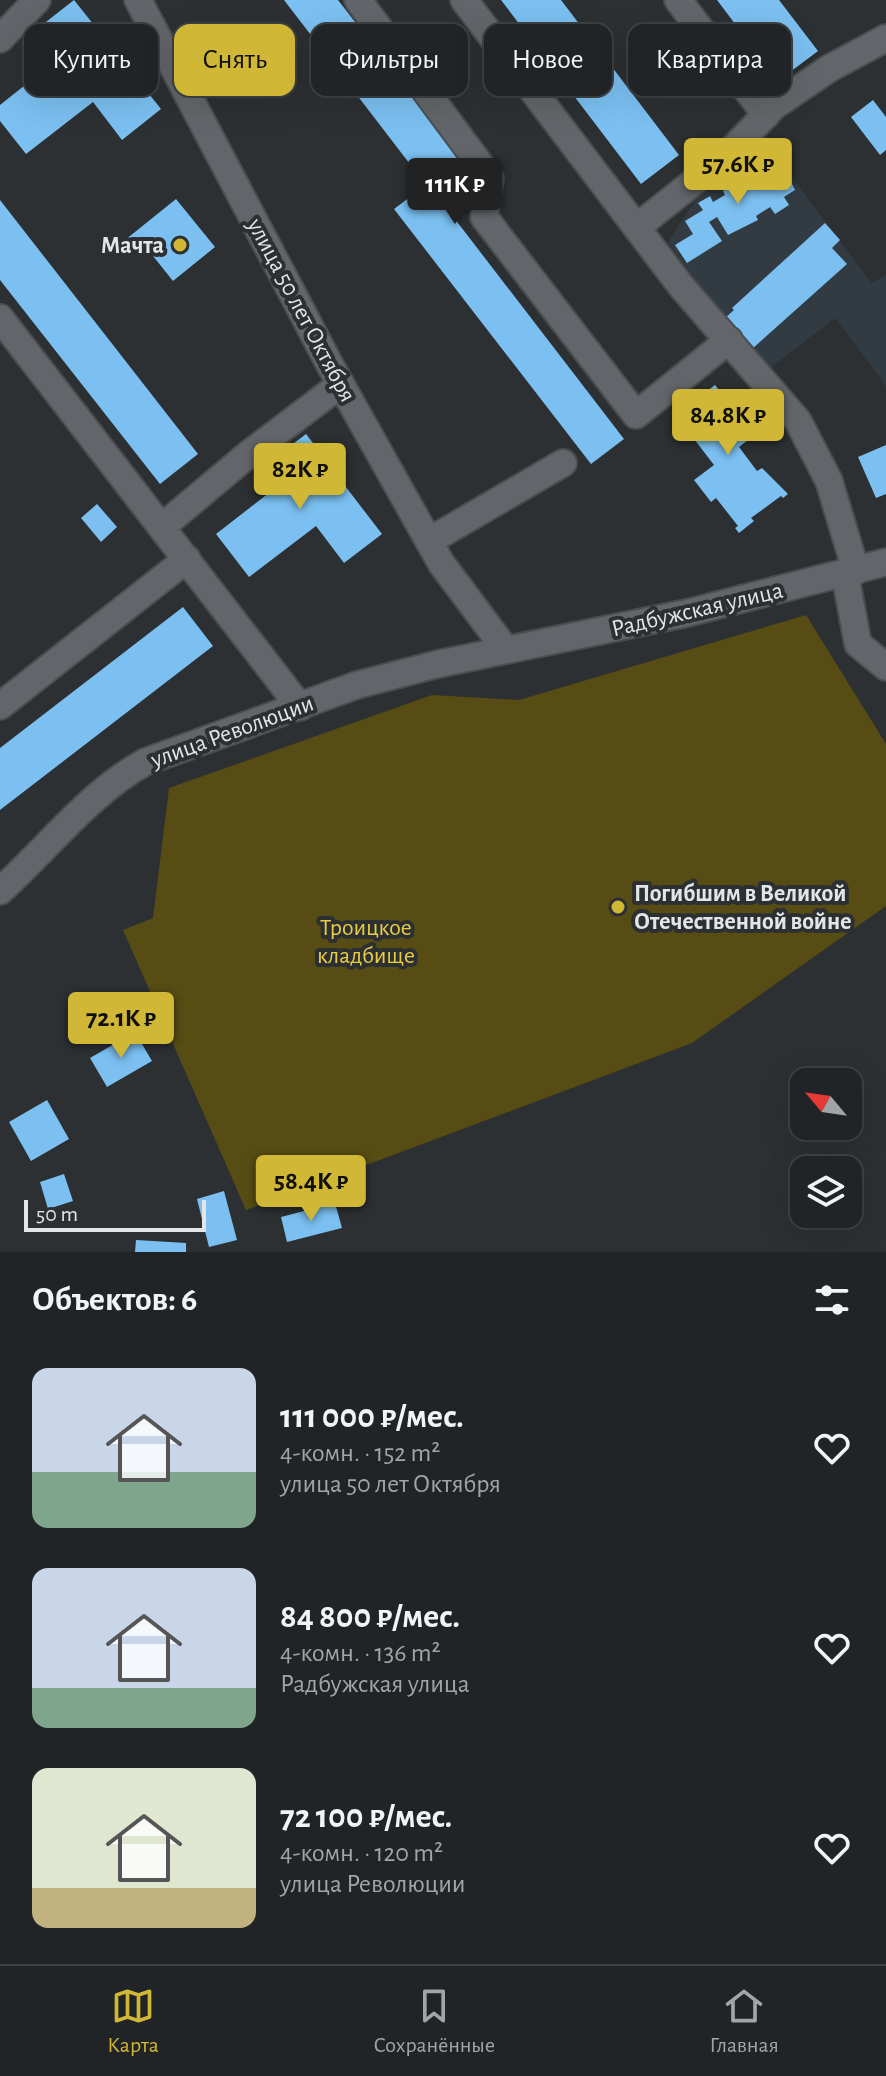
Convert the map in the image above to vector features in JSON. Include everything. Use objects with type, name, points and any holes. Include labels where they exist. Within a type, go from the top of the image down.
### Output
[{"type":"street","points":[[0,39],[37,0]]},
{"type":"street","name":"улица 50 лет Октября","points":[[138,0],[341,384],[429,541],[454,582],[506,650]]},
{"type":"street","points":[[358,0],[490,178],[484,217],[636,415],[729,340]]},
{"type":"street","points":[[464,0],[681,286],[775,392],[812,444],[829,481],[851,572],[858,644],[886,667]]},
{"type":"street","points":[[678,0],[766,115]]},
{"type":"street","points":[[637,227],[725,157],[766,115],[830,68],[886,38]]},
{"type":"street","points":[[0,318],[300,707]]},
{"type":"street","points":[[163,526],[250,453],[341,384]]},
{"type":"street","points":[[429,541],[563,463]]},
{"type":"street","points":[[0,706],[187,559]]},
{"type":"street","name":"Радбужская улица","points":[[506,650],[687,613],[886,562]]},
{"type":"street","name":"улица Революции","points":[[0,891],[120,776],[145,762],[357,685],[506,650]]},
{"type":"shaded area","points":[[763,130],[787,171],[872,283],[886,275],[886,386],[835,318],[768,370],[717,314],[668,242],[697,198]]},
{"type":"green space","name":"Троицкое кладбище","points":[[806,615],[886,744],[886,906],[692,1043],[246,1210],[123,930],[153,918],[169,788],[432,695],[519,700]]},
{"type":"building","points":[[74,0],[93,24],[43,24]]},
{"type":"building","points":[[284,0],[338,0],[357,24],[311,24],[311,35]]},
{"type":"building","points":[[501,0],[561,0],[579,24],[519,24]]},
{"type":"building","points":[[717,0],[779,0],[818,51],[791,71],[791,24],[735,24]]},
{"type":"building","points":[[612,67],[628,88],[628,96],[634,96],[679,155],[641,184],[574,96],[612,96]]},
{"type":"building","points":[[24,86],[24,96],[151,96],[161,109],[122,140],[93,102],[26,154],[0,121],[0,105]]},
{"type":"building","points":[[358,96],[412,96],[461,159],[428,184],[624,439],[591,464],[394,209],[426,185]]},
{"type":"building","points":[[873,100],[886,117],[886,150],[880,155],[851,117]]},
{"type":"building","points":[[776,152],[795,190],[784,197],[789,205],[775,214],[770,207],[756,216],[758,220],[728,235],[717,217],[709,222],[722,241],[687,263],[675,245],[693,234],[685,221],[703,210],[698,203],[710,196],[713,202],[725,195],[723,191],[737,183],[734,178],[746,170],[748,175],[763,166],[760,162]]},
{"type":"building","points":[[176,199],[215,247],[173,281],[145,246],[136,253],[125,240]]},
{"type":"building","points":[[0,200],[198,454],[160,484],[0,280]]},
{"type":"building","points":[[825,223],[840,240],[832,248],[847,264],[752,349],[724,319],[734,310],[732,308]]},
{"type":"building","points":[[715,385],[737,413],[741,409],[750,420],[754,417],[766,432],[761,436],[758,432],[739,447],[757,471],[762,468],[788,494],[751,518],[754,521],[739,533],[735,528],[738,526],[716,498],[711,502],[694,480],[714,465],[691,435],[687,438],[672,418]]},
{"type":"building","points":[[306,434],[326,460],[331,456],[345,474],[339,478],[382,534],[344,563],[316,526],[249,577],[216,534],[283,482],[268,463]]},
{"type":"building","points":[[886,445],[886,494],[876,498],[858,457]]},
{"type":"building","points":[[97,504],[117,527],[101,542],[81,518]]},
{"type":"building","points":[[183,607],[213,646],[0,810],[0,748]]},
{"type":"building","points":[[135,1032],[152,1061],[107,1087],[90,1058]]},
{"type":"building","points":[[47,1100],[69,1139],[31,1161],[9,1122]]},
{"type":"building","points":[[64,1174],[73,1201],[48,1209],[40,1182]]},
{"type":"building","points":[[224,1191],[237,1240],[209,1247],[197,1199]]},
{"type":"building","points":[[335,1203],[342,1228],[287,1242],[281,1217]]},
{"type":"building","points":[[136,1240],[186,1243],[186,1252],[135,1252]]},
{"type":"place","name":"Мачта","points":[[180,245]]},
{"type":"place","name":"Погибшим в Великой Отечественной войне","points":[[618,907]]}]
